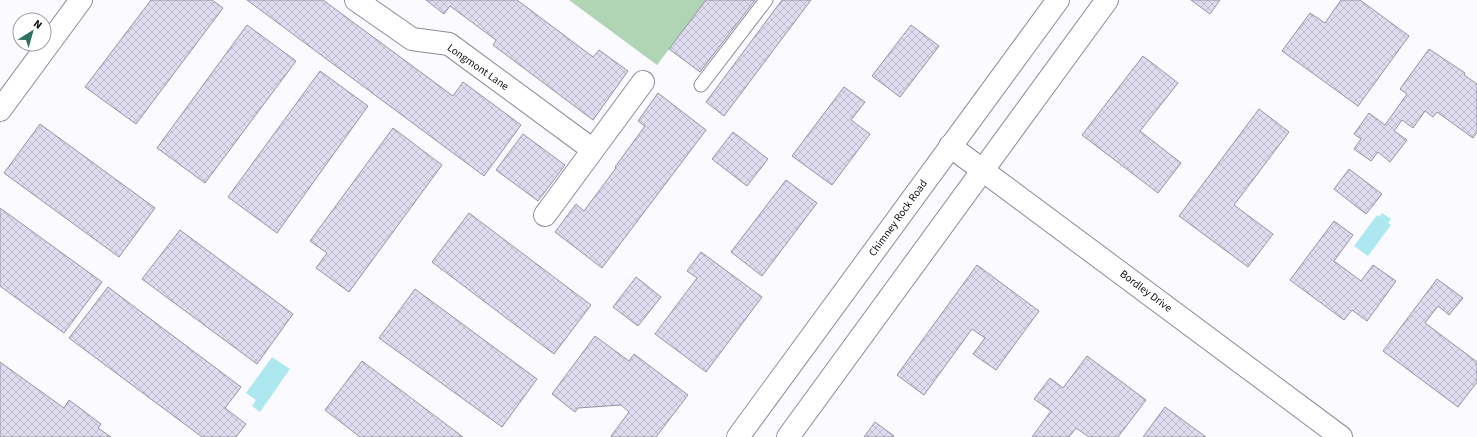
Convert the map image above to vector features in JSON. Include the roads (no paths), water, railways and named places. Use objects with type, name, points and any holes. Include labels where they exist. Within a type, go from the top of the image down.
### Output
[{"type":"main road","points":[[0,110],[81,0]]},
{"type":"main road","name":"Longmont Lane","points":[[356,0],[412,39],[449,44],[593,150]]},
{"type":"main road","name":"Chimney Rock Road","points":[[738,437],[1058,0]]},
{"type":"main road","points":[[788,437],[1107,0]]},
{"type":"main road","points":[[545,215],[643,82]]},
{"type":"main road","name":"Bordley Drive","points":[[950,146],[1341,437]]},
{"type":"lane","points":[[701,85],[766,0]]},
{"type":"water","points":[[1382,213],[1391,219],[1388,223],[1391,225],[1368,256],[1354,246],[1377,215],[1379,217]]},
{"type":"water","points":[[272,357],[290,369],[260,412],[252,406],[256,400],[246,393]]}]
